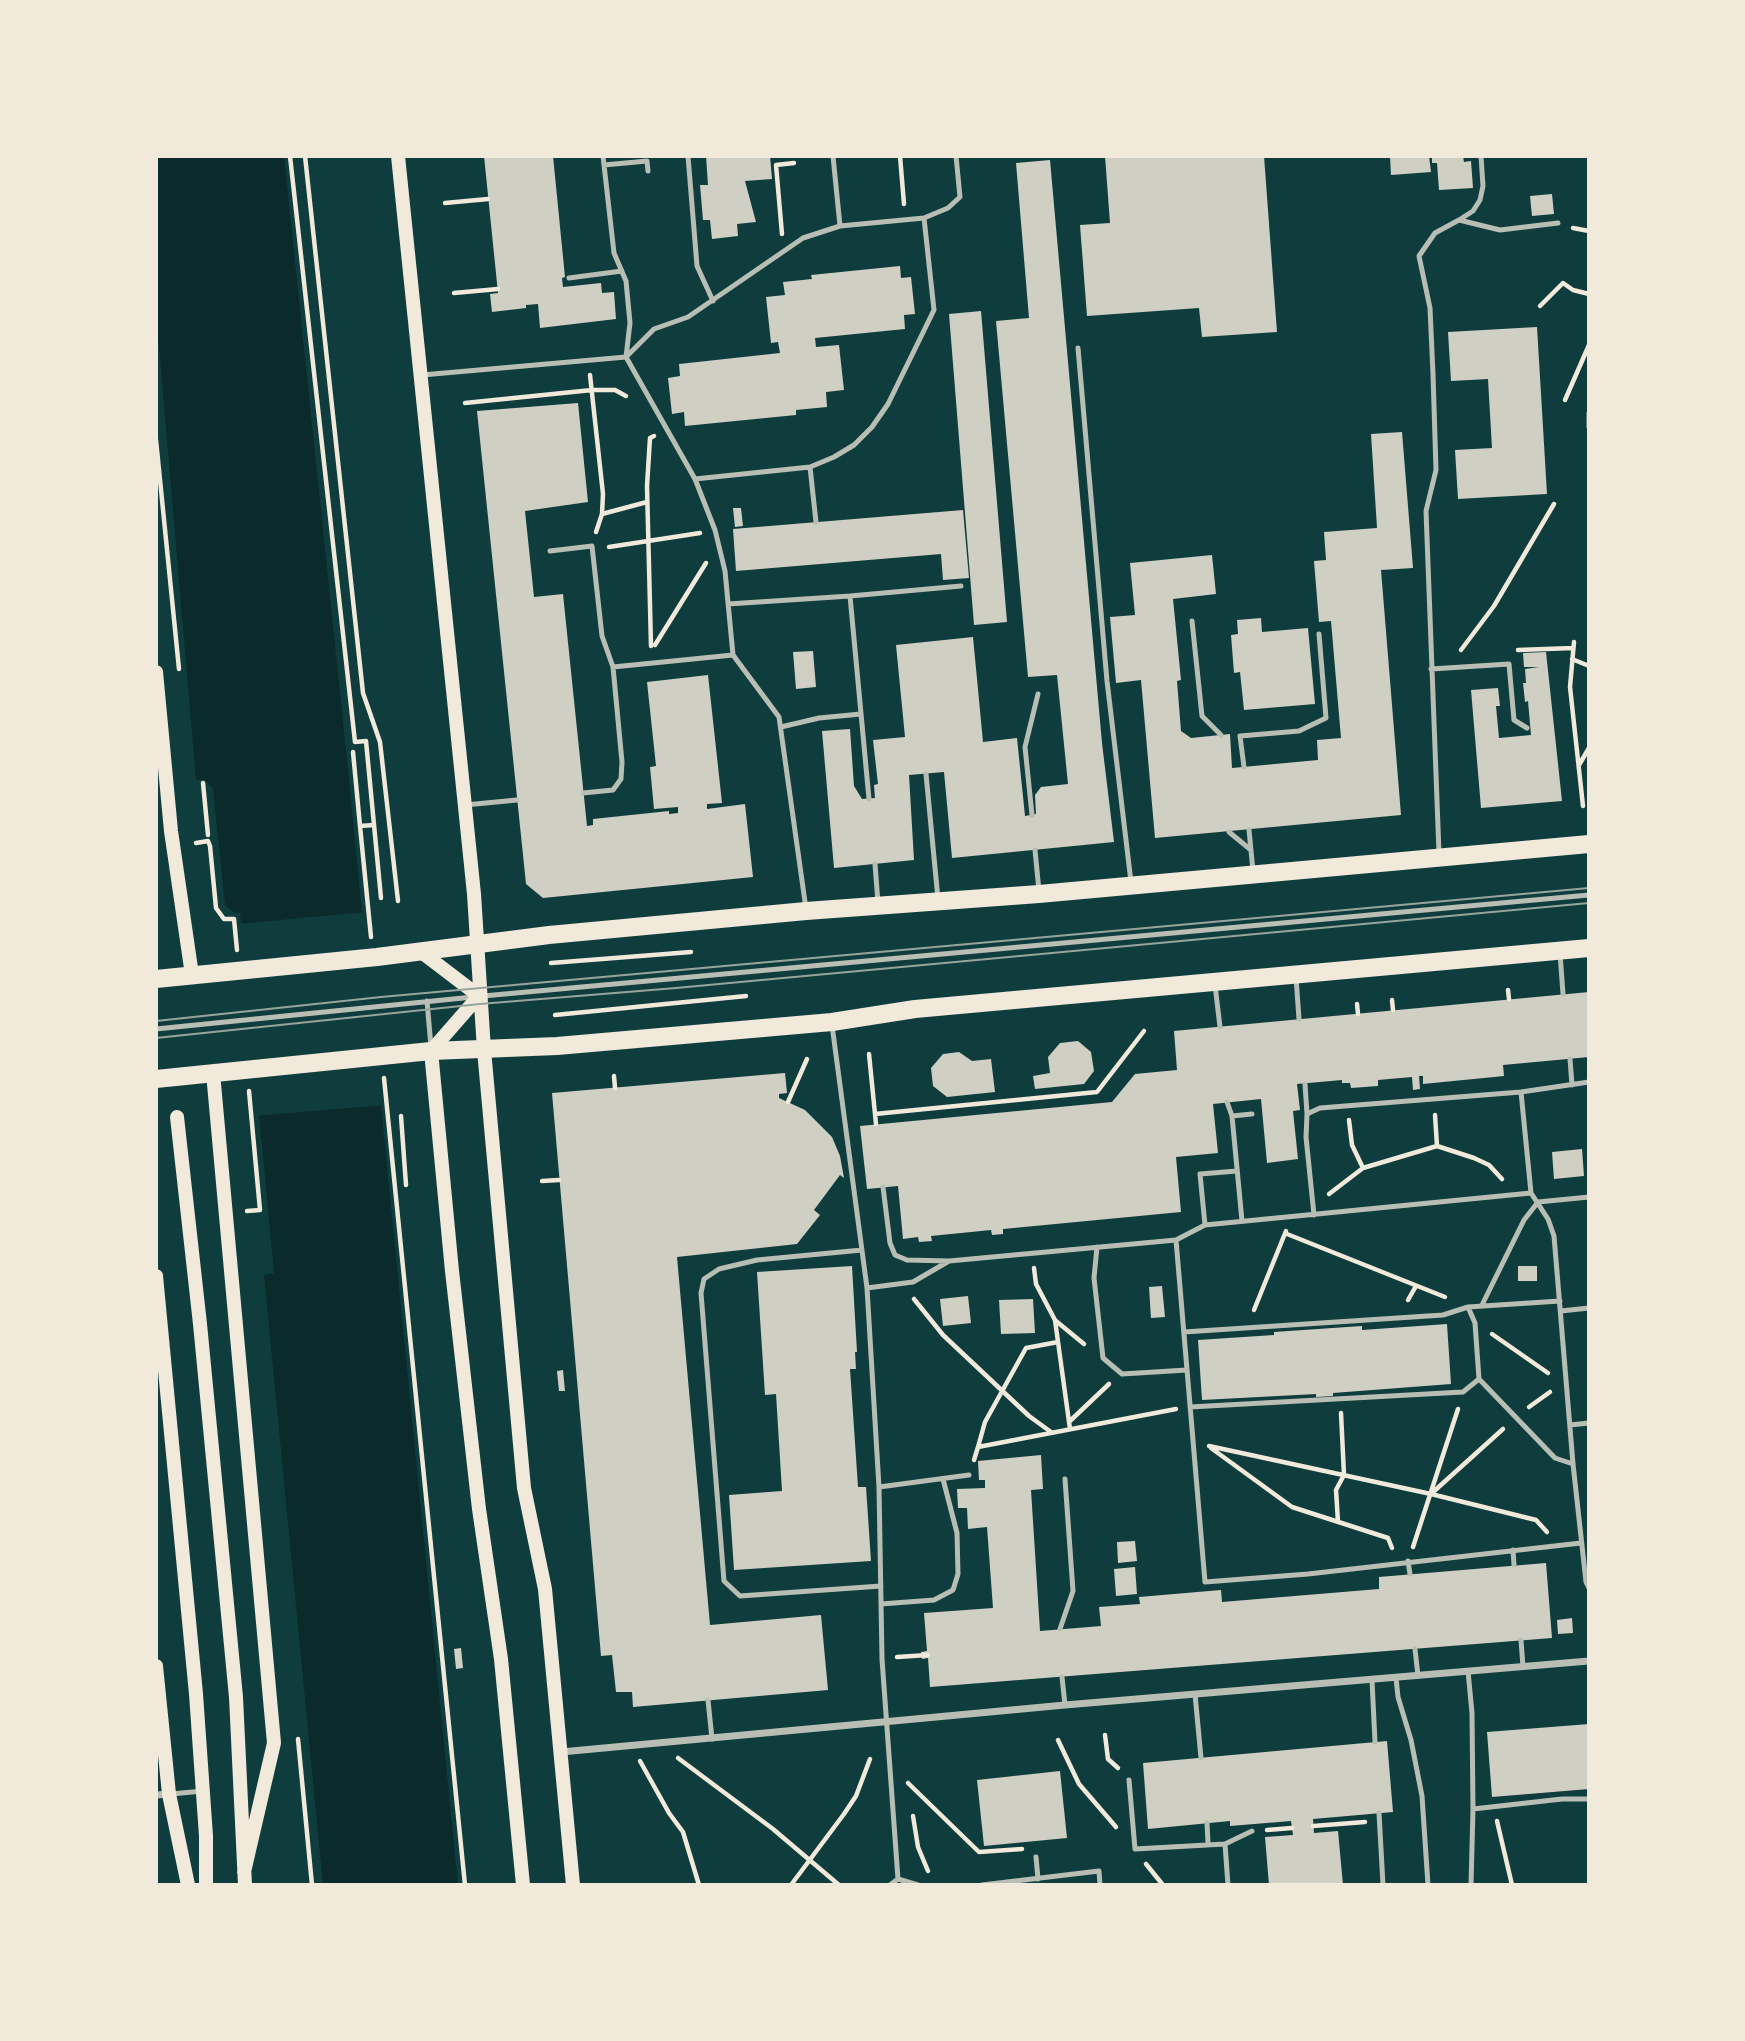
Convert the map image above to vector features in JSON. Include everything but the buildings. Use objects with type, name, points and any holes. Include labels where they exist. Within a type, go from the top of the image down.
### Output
[{"type":"main road","points":[[398,156],[474,894],[479,996],[524,1488],[545,1589],[573,1885]]},
{"type":"main road","points":[[156,672],[171,831],[192,975]]},
{"type":"main road","points":[[156,979],[377,957],[549,935],[1589,844]]},
{"type":"main road","points":[[156,1079],[387,1055],[557,1046],[832,1022],[915,1009],[1589,948]]},
{"type":"main road","points":[[420,951],[479,996]]},
{"type":"main road","points":[[479,996],[431,1052],[479,1509],[499,1645],[523,1885]]},
{"type":"main road","points":[[213,1073],[274,1743],[245,1879]]},
{"type":"main road","points":[[177,1117],[236,1697],[245,1879]]},
{"type":"main road","points":[[156,1276],[189,1615],[203,1791],[206,1885]]},
{"type":"main road","points":[[156,1667],[162,1795],[188,1885]]},
{"type":"street","points":[[560,1752],[1065,1705],[1589,1661]]},
{"type":"lane","points":[[603,156],[614,253],[626,281],[630,323],[626,357],[695,479],[715,530],[728,604],[733,655],[779,717],[806,911]]},
{"type":"lane","points":[[688,156],[697,266],[713,301]]},
{"type":"lane","points":[[833,156],[839,226]]},
{"type":"lane","points":[[420,375],[626,357],[654,329],[688,317],[803,238],[839,226],[924,218],[948,208],[960,197],[956,156]]},
{"type":"lane","points":[[1440,857],[1426,511],[1436,470],[1433,374],[1430,308],[1419,256],[1435,233],[1473,211],[1480,200],[1483,186],[1481,156]]},
{"type":"lane","points":[[604,165],[647,161],[648,171]]},
{"type":"lane","points":[[695,479],[810,467],[854,445],[872,427],[888,404],[934,310],[924,218]]},
{"type":"lane","points":[[1459,219],[1500,230],[1558,223]]},
{"type":"lane","points":[[569,278],[622,271]]},
{"type":"lane","points":[[1078,348],[1107,681],[1131,886]]},
{"type":"lane","points":[[1589,413],[1589,427]]},
{"type":"lane","points":[[810,467],[816,522]]},
{"type":"lane","points":[[550,551],[592,547],[602,636],[613,667],[622,762],[621,779],[612,790],[583,793]]},
{"type":"lane","points":[[728,604],[961,586]]},
{"type":"lane","points":[[850,596],[869,799]]},
{"type":"lane","points":[[1192,621],[1202,716],[1221,735]]},
{"type":"lane","points":[[1244,767],[1240,736],[1299,731],[1326,718],[1319,635]]},
{"type":"lane","points":[[613,667],[733,655]]},
{"type":"lane","points":[[1431,670],[1509,664],[1514,720],[1527,727]]},
{"type":"lane","points":[[1032,815],[1025,747],[1038,694]]},
{"type":"lane","points":[[781,727],[819,718],[861,714]]},
{"type":"lane","points":[[926,774],[938,902]]},
{"type":"lane","points":[[464,805],[517,800]]},
{"type":"lane","points":[[1250,830],[1254,874]]},
{"type":"lane","points":[[1229,832],[1251,850]]},
{"type":"lane","points":[[1035,850],[1039,894]]},
{"type":"lane","points":[[875,864],[879,906]]},
{"type":"lane","points":[[156,1029],[479,996],[1589,895]]},
{"type":"lane","points":[[1560,950],[1563,994]]},
{"type":"lane","points":[[1296,974],[1298,1019]]},
{"type":"lane","points":[[1214,982],[1220,1027]]},
{"type":"lane","points":[[427,1001],[431,1052]]},
{"type":"lane","points":[[832,1022],[867,1288],[879,1487],[887,1722],[898,1879]]},
{"type":"lane","points":[[1570,1059],[1572,1085]]},
{"type":"lane","points":[[1307,1114],[1320,1108],[1521,1092],[1589,1082]]},
{"type":"lane","points":[[1305,1084],[1306,1137],[1314,1214]]},
{"type":"lane","points":[[1521,1092],[1531,1194],[1548,1219],[1554,1236],[1564,1383],[1581,1542],[1589,1588]]},
{"type":"lane","points":[[1227,1102],[1232,1115],[1242,1221]]},
{"type":"lane","points":[[1232,1115],[1252,1114]]},
{"type":"lane","points":[[1205,1225],[1200,1174],[1237,1171]]},
{"type":"lane","points":[[883,1187],[890,1242],[895,1255],[906,1260],[949,1261],[1176,1240],[1205,1225],[1531,1194]]},
{"type":"lane","points":[[1482,1305],[1524,1220],[1538,1202],[1589,1198]]},
{"type":"lane","points":[[1176,1240],[1205,1583],[1308,1574],[1581,1542]]},
{"type":"lane","points":[[1097,1247],[1094,1278],[1103,1358],[1122,1374],[1187,1370]]},
{"type":"lane","points":[[862,1251],[757,1260],[719,1269],[704,1279],[701,1293],[724,1581],[740,1596],[881,1586]]},
{"type":"lane","points":[[867,1288],[913,1282],[949,1261]]},
{"type":"lane","points":[[1184,1332],[1443,1315],[1482,1305],[1560,1301]]},
{"type":"lane","points":[[1468,1307],[1475,1323],[1479,1379],[1555,1458],[1573,1464]]},
{"type":"lane","points":[[1561,1311],[1589,1308]]},
{"type":"lane","points":[[1190,1407],[1463,1392],[1479,1379]]},
{"type":"lane","points":[[1570,1425],[1589,1423]]},
{"type":"lane","points":[[879,1487],[969,1475]]},
{"type":"lane","points":[[881,1604],[934,1600],[953,1590],[958,1574],[957,1533],[943,1479]]},
{"type":"lane","points":[[1060,1629],[1073,1591],[1065,1479]]},
{"type":"lane","points":[[1513,1550],[1514,1565]]},
{"type":"lane","points":[[1408,1561],[1410,1574]]},
{"type":"lane","points":[[1521,1640],[1523,1667]]},
{"type":"lane","points":[[1415,1649],[1418,1676]]},
{"type":"lane","points":[[1468,1671],[1472,1713],[1471,1885]]},
{"type":"lane","points":[[1062,1677],[1065,1705]]},
{"type":"lane","points":[[1396,1678],[1398,1697],[1411,1740],[1422,1796],[1428,1885]]},
{"type":"lane","points":[[1372,1680],[1375,1742]]},
{"type":"lane","points":[[1195,1694],[1201,1758]]},
{"type":"lane","points":[[708,1700],[712,1739]]},
{"type":"lane","points":[[1129,1780],[1135,1849],[1224,1843],[1252,1832]]},
{"type":"lane","points":[[162,1795],[203,1791]]},
{"type":"lane","points":[[1473,1809],[1562,1798],[1589,1799]]},
{"type":"lane","points":[[1379,1813],[1383,1885]]},
{"type":"lane","points":[[1207,1823],[1208,1843]]},
{"type":"lane","points":[[1224,1843],[1228,1885]]},
{"type":"lane","points":[[1036,1857],[1038,1879]]},
{"type":"lane","points":[[982,1885],[1099,1871],[1100,1885]]},
{"type":"lane","points":[[890,1885],[898,1879]]},
{"type":"lane","points":[[898,1879],[918,1885]]},
{"type":"path","points":[[290,156],[355,742],[366,741],[381,898]]},
{"type":"path","points":[[305,156],[363,693],[380,742],[398,901]]},
{"type":"path","points":[[900,156],[905,219]]},
{"type":"path","points":[[782,235],[776,165],[794,163]]},
{"type":"path","points":[[445,203],[488,199]]},
{"type":"path","points":[[1540,306],[1563,283],[1573,290],[1589,294]]},
{"type":"path","points":[[454,293],[498,289]]},
{"type":"path","points":[[1565,400],[1589,345]]},
{"type":"path","points":[[589,360],[603,494],[602,514],[592,547]]},
{"type":"path","points":[[465,403],[615,390],[624,393],[631,403]]},
{"type":"path","points":[[650,438],[667,429]]},
{"type":"path","points":[[646,430],[650,438],[647,502],[651,651],[719,543]]},
{"type":"path","points":[[156,440],[180,676]]},
{"type":"path","points":[[602,514],[647,502]]},
{"type":"path","points":[[1451,668],[1493,606],[1554,503]]},
{"type":"path","points":[[609,547],[715,530]]},
{"type":"path","points":[[1509,664],[1514,650],[1574,645],[1570,687],[1583,806]]},
{"type":"path","points":[[1572,659],[1589,666]]},
{"type":"path","points":[[1579,765],[1589,748]]},
{"type":"path","points":[[354,752],[360,826]]},
{"type":"path","points":[[203,783],[208,835]]},
{"type":"path","points":[[197,843],[197,852]]},
{"type":"path","points":[[551,963],[691,952]]},
{"type":"path","points":[[1508,990],[1509,999]]},
{"type":"path","points":[[555,1015],[746,996]]},
{"type":"path","points":[[1392,1000],[1393,1010]]},
{"type":"path","points":[[1357,1004],[1358,1014]]},
{"type":"path","points":[[875,1114],[1097,1092],[1144,1031]]},
{"type":"path","points":[[869,1054],[876,1124]]},
{"type":"path","points":[[788,1101],[807,1059]]},
{"type":"path","points":[[614,1076],[615,1088]]},
{"type":"path","points":[[1434,1100],[1437,1146]]},
{"type":"path","points":[[1348,1106],[1352,1145],[1363,1168]]},
{"type":"path","points":[[401,1116],[406,1185]]},
{"type":"path","points":[[1313,1207],[1363,1168],[1437,1146],[1474,1157],[1489,1165],[1517,1195]]},
{"type":"path","points":[[542,1181],[559,1180]]},
{"type":"path","points":[[395,1196],[465,1885]]},
{"type":"path","points":[[1247,1327],[1287,1234],[1468,1307]]},
{"type":"path","points":[[1033,1252],[1036,1284],[1055,1320],[1070,1429]]},
{"type":"path","points":[[914,1299],[943,1335],[1028,1416],[1052,1433]]},
{"type":"path","points":[[1055,1320],[1103,1358]]},
{"type":"path","points":[[1431,1494],[1517,1416],[1564,1383],[1475,1323]]},
{"type":"path","points":[[969,1475],[985,1422],[1026,1348],[1058,1342]]},
{"type":"path","points":[[1069,1422],[1122,1374]]},
{"type":"path","points":[[1408,1561],[1463,1392]]},
{"type":"path","points":[[1338,1522],[1336,1490],[1344,1475],[1341,1400]]},
{"type":"path","points":[[978,1447],[1190,1407]]},
{"type":"path","points":[[1193,1443],[1431,1494],[1536,1520],[1560,1545]]},
{"type":"path","points":[[1209,1446],[1292,1507],[1388,1538],[1398,1562]]},
{"type":"path","points":[[894,1657],[928,1655]]},
{"type":"path","points":[[791,1885],[856,1796],[870,1762],[872,1746],[887,1722]]},
{"type":"path","points":[[1105,1735],[1108,1759],[1129,1780]]},
{"type":"path","points":[[1058,1740],[1079,1784],[1135,1849]]},
{"type":"path","points":[[660,1744],[773,1829],[839,1885]]},
{"type":"path","points":[[632,1746],[669,1813],[683,1832],[699,1885]]},
{"type":"path","points":[[908,1774],[910,1796]]},
{"type":"path","points":[[908,1784],[979,1852],[1028,1849],[1036,1857]]},
{"type":"path","points":[[1493,1806],[1512,1885]]},
{"type":"path","points":[[912,1809],[918,1847],[929,1874]]},
{"type":"path","points":[[1313,1826],[1379,1821]]},
{"type":"path","points":[[1264,1830],[1292,1828]]},
{"type":"water","points":[[156,156],[284,156],[346,750],[458,1885],[323,1885],[264,1275],[274,1273],[240,913],[233,912],[225,905],[213,789],[205,780],[196,780],[156,311]]},
{"type":"pier","points":[[365,912],[383,1105],[255,1116],[238,924]]},
{"type":"tram line","points":[[156,1021],[381,997],[1589,888]]},
{"type":"tram line","points":[[156,1038],[480,1004],[1589,903]]}]
